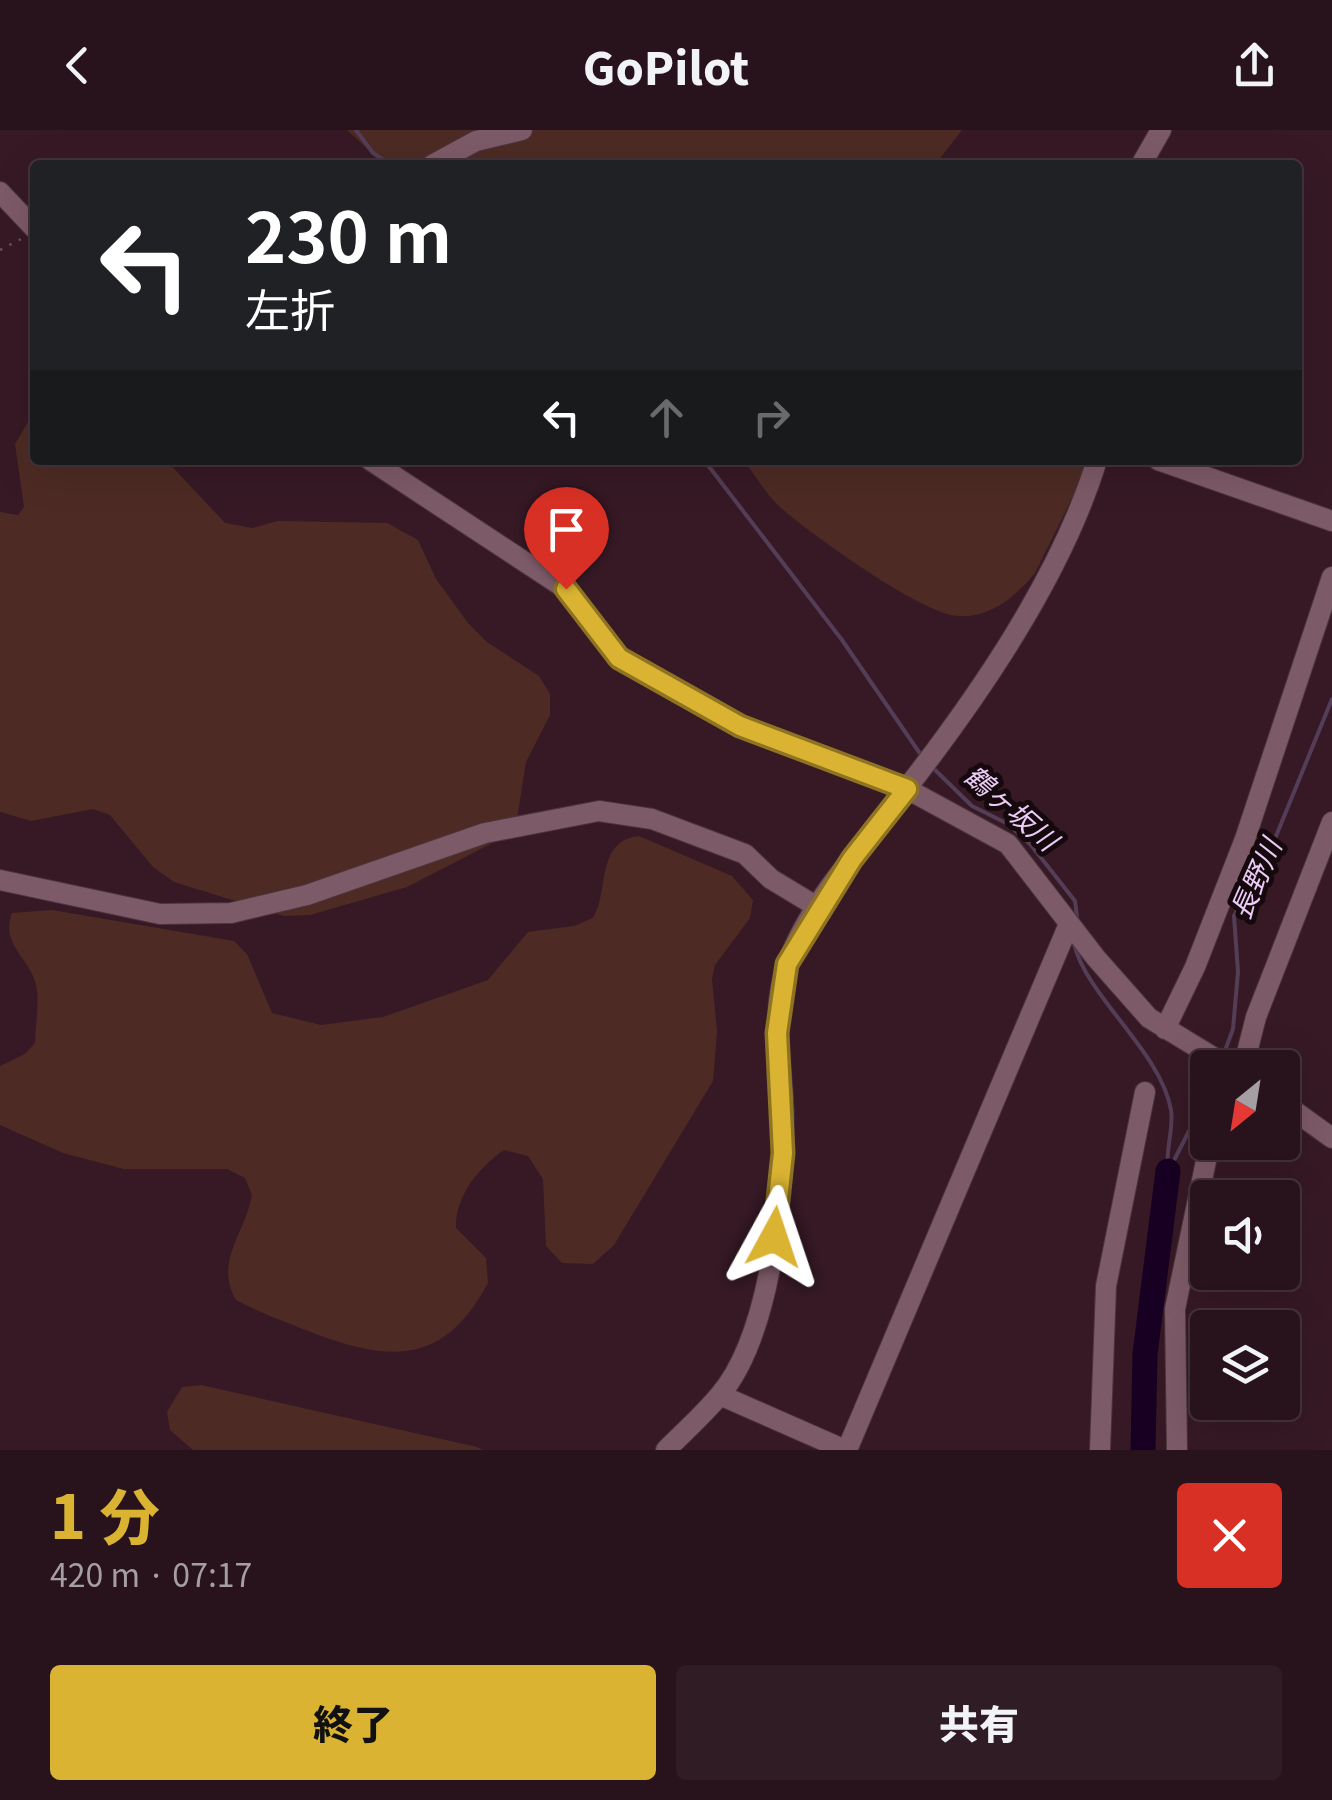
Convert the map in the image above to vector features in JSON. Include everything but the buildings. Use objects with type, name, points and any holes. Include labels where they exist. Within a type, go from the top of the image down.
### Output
[{"type":"street","points":[[441,160],[476,141],[522,130]]},
{"type":"street","points":[[1144,160],[1161,130]]},
{"type":"street","points":[[0,192],[29,233]]},
{"type":"street","points":[[378,465],[566,589],[619,658],[740,726],[907,789],[1008,844],[1085,944],[1164,1030],[1199,1050]]},
{"type":"street","points":[[666,1450],[720,1395],[756,1328],[764,1298],[783,1153],[778,1007],[787,964],[819,908],[907,789],[1017,628],[1095,465]]},
{"type":"street","points":[[1172,465],[1332,521]]},
{"type":"street","points":[[1164,1030],[1195,967],[1245,839],[1332,577]]},
{"type":"street","points":[[0,880],[160,914],[231,913],[307,895],[485,834],[599,811],[652,819],[745,854],[771,879],[819,908]]},
{"type":"street","points":[[1248,1050],[1256,1017],[1332,822]]},
{"type":"street","points":[[720,1395],[846,1450],[1069,924]]},
{"type":"street","points":[[1100,1450],[1106,1286],[1145,1092]]},
{"type":"street","points":[[1300,1115],[1332,1138]]},
{"type":"street","points":[[1177,1450],[1175,1309],[1206,1160]]},
{"type":"path","points":[[0,250],[29,233]]},
{"type":"shaded area","points":[[347,130],[962,130],[939,160],[380,160]]},
{"type":"shaded area","points":[[30,418],[30,465],[171,465],[225,523],[252,528],[278,521],[387,523],[418,540],[436,579],[468,623],[487,642],[539,676],[550,694],[550,715],[526,762],[517,819],[508,835],[407,887],[310,915],[284,916],[174,882],[153,867],[110,815],[93,809],[31,821],[0,812],[0,512],[18,515],[24,507],[15,444]]},
{"type":"shaded area","points":[[747,465],[1089,465],[1035,573],[992,610],[970,616],[941,612],[894,588],[816,536],[775,502]]},
{"type":"shaded area","points":[[639,836],[732,876],[753,900],[750,918],[715,965],[712,979],[717,1031],[713,1081],[614,1245],[593,1264],[562,1263],[546,1246],[543,1179],[528,1156],[504,1150],[486,1165],[464,1194],[456,1228],[486,1258],[488,1283],[454,1329],[435,1342],[393,1352],[370,1350],[316,1334],[236,1300],[228,1273],[252,1195],[245,1178],[227,1169],[124,1169],[63,1153],[0,1125],[0,1066],[25,1054],[35,1043],[37,992],[33,975],[10,934],[12,913],[52,910],[234,941],[247,954],[272,1013],[321,1025],[383,1017],[488,980],[528,932],[574,926],[593,918],[610,857],[625,840]]},
{"type":"shaded area","points":[[201,1385],[483,1450],[193,1450],[170,1430],[167,1412],[182,1387]]},
{"type":"waterway","name":"鶴ヶ坂川","points":[[356,130],[373,153],[384,160]]},
{"type":"waterway","name":"鶴ヶ坂川","points":[[708,465],[842,640],[921,755]]},
{"type":"waterway","name":"長野川","points":[[1225,1050],[1233,1029],[1238,972],[1234,916],[1272,846],[1332,699]]},
{"type":"waterway","name":"鶴ヶ坂川","points":[[931,766],[972,806],[1008,824],[1031,845],[1075,901],[1078,925]]},
{"type":"waterway","name":"鶴ヶ坂川","points":[[1074,944],[1093,984],[1139,1046],[1164,1088],[1172,1117],[1168,1171]]},
{"type":"waterway","name":"長野川","points":[[1169,1170],[1190,1129]]},
{"type":"waterway","name":"長野川","points":[[1143,1450],[1145,1354],[1168,1171]]},
{"type":"route","points":[[566,589],[595,632],[619,658],[740,726],[907,789],[852,859],[797,942],[787,964],[778,1007],[783,1153],[774,1237]]}]
